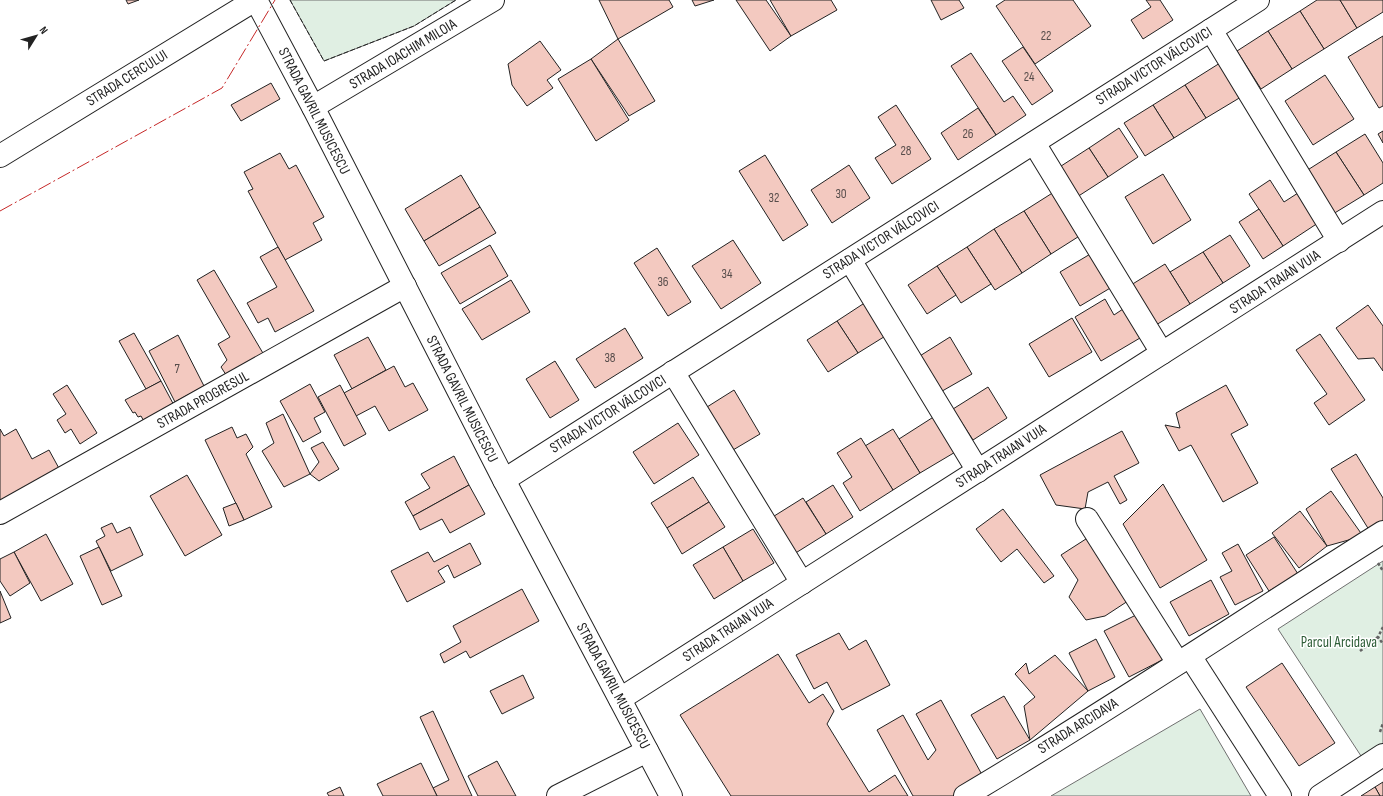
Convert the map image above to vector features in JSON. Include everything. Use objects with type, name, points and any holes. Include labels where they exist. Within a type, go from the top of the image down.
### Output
[{"type":"street","name":"STRADA GAVRIL MUSICESCU","points":[[256,0],[313,107],[504,480],[671,796]]},
{"type":"street","name":"STRADA CERCULUI","points":[[0,156],[256,0]]},
{"type":"street","name":"STRADA IOACHIM MILOIA","points":[[313,107],[493,0]]},
{"type":"street","name":"STRADA VICTOR VÂLCOVICI","points":[[504,480],[1258,0]]},
{"type":"street","points":[[1211,30],[1339,241]]},
{"type":"street","points":[[1034,142],[1162,353]]},
{"type":"street","name":"STRADA TRAIAN VUIA","points":[[620,699],[1383,212]]},
{"type":"street","points":[[850,260],[978,471]]},
{"type":"street","name":"STRADA PROGRESUL","points":[[0,512],[405,286]]},
{"type":"street","points":[[673,372],[802,583]]},
{"type":"street","points":[[1088,519],[1280,796]]},
{"type":"street","name":"STRADA ARCIDAVA","points":[[965,796],[1014,767],[1383,532]]},
{"type":"street","points":[[558,796],[647,751]]},
{"type":"street","points":[[1320,796],[1383,755]]},
{"type":"path","points":[[1360,651],[1378,637],[1383,627]]},
{"type":"path","points":[[1378,637],[1383,644]]},
{"type":"green space","points":[[290,0],[456,0],[414,26],[324,61]]},
{"type":"green space","name":"Parcul Arcidava","points":[[1383,561],[1383,746],[1363,759],[1278,629]]},
{"type":"green space","points":[[1200,709],[1251,796],[1051,796]]},
{"type":"building","points":[[126,0],[139,0],[128,4]]},
{"type":"building","points":[[599,0],[669,0],[673,7],[618,39]]},
{"type":"building","points":[[692,0],[714,0],[695,6]]},
{"type":"building","points":[[736,0],[766,0],[791,36],[770,51]]},
{"type":"building","points":[[770,0],[831,0],[837,10],[791,36]]},
{"type":"building","points":[[931,0],[959,0],[964,8],[941,20]]},
{"type":"building","points":[[1005,0],[1073,0],[1091,26],[1035,64],[996,6]]},
{"type":"building","points":[[1146,0],[1160,0],[1173,20],[1143,39],[1131,20],[1151,7]]},
{"type":"building","points":[[1317,0],[1340,0],[1357,28],[1324,49],[1300,11]]},
{"type":"building","points":[[1340,0],[1383,0],[1383,12],[1357,28]]},
{"type":"building","points":[[1300,11],[1324,49],[1292,69],[1268,31]]},
{"type":"building","points":[[1268,31],[1292,69],[1261,89],[1237,51]]},
{"type":"building","points":[[1383,36],[1383,106],[1379,108],[1348,57]]},
{"type":"building","points":[[618,39],[655,101],[629,116],[591,59]]},
{"type":"building","points":[[540,41],[561,70],[547,80],[553,88],[527,106],[512,85],[508,64]]},
{"type":"building","points":[[1023,47],[1053,91],[1032,105],[1002,61]]},
{"type":"building","points":[[971,53],[1004,102],[1013,96],[1026,115],[996,135],[951,66]]},
{"type":"building","points":[[591,59],[629,120],[596,141],[558,79]]},
{"type":"building","points":[[1220,63],[1241,97],[1206,118],[1185,85]]},
{"type":"building","points":[[1325,75],[1354,119],[1313,145],[1285,101]]},
{"type":"building","points":[[271,83],[280,99],[241,121],[231,105]]},
{"type":"building","points":[[1185,85],[1206,118],[1174,138],[1153,105]]},
{"type":"building","points":[[896,105],[931,159],[892,184],[875,158],[896,145],[878,117]]},
{"type":"building","points":[[1153,105],[1174,138],[1145,156],[1124,123]]},
{"type":"building","points":[[978,108],[996,135],[958,160],[941,133]]},
{"type":"building","points":[[1119,128],[1138,157],[1108,177],[1089,148]]},
{"type":"building","points":[[1383,131],[1383,143],[1378,134]]},
{"type":"building","points":[[1365,134],[1383,163],[1383,183],[1364,195],[1336,152]]},
{"type":"building","points":[[1089,148],[1108,177],[1077,197],[1058,168]]},
{"type":"building","points":[[1336,152],[1364,195],[1333,214],[1306,171]]},
{"type":"building","points":[[280,153],[289,169],[296,165],[324,217],[313,223],[322,240],[285,260],[248,191],[253,189],[244,172]]},
{"type":"building","points":[[765,155],[808,225],[783,241],[739,171]]},
{"type":"building","points":[[849,165],[870,198],[832,223],[811,190]]},
{"type":"building","points":[[1163,174],[1191,220],[1153,244],[1125,197]]},
{"type":"building","points":[[461,175],[480,207],[424,241],[405,209]]},
{"type":"building","points":[[1270,180],[1284,202],[1298,193],[1318,223],[1283,246],[1249,194]]},
{"type":"building","points":[[1054,192],[1081,235],[1051,254],[1024,211]]},
{"type":"building","points":[[480,207],[496,233],[439,266],[424,241]]},
{"type":"building","points":[[1259,209],[1283,246],[1263,259],[1239,222]]},
{"type":"building","points":[[1024,211],[1051,254],[1022,273],[994,229]]},
{"type":"building","points":[[994,229],[1022,273],[995,290],[967,247]]},
{"type":"building","points":[[1230,235],[1250,266],[1223,283],[1203,252]]},
{"type":"building","points":[[733,240],[761,283],[721,309],[692,266]]},
{"type":"building","points":[[490,245],[508,276],[460,304],[441,273]]},
{"type":"building","points":[[278,247],[314,311],[275,332],[268,318],[258,323],[247,303],[277,287],[260,257]]},
{"type":"building","points":[[967,247],[991,284],[961,303],[937,266]]},
{"type":"building","points":[[657,248],[691,302],[668,316],[634,263]]},
{"type":"building","points":[[1203,252],[1223,283],[1190,304],[1170,272]]},
{"type":"building","points":[[1092,253],[1112,287],[1080,306],[1060,272]]},
{"type":"building","points":[[1165,264],[1190,304],[1156,325],[1131,285]]},
{"type":"building","points":[[937,266],[956,295],[927,314],[908,285]]},
{"type":"building","points":[[214,270],[267,360],[230,381],[221,367],[227,360],[218,344],[230,337],[197,280]]},
{"type":"building","points":[[511,280],[530,312],[482,340],[462,309]]},
{"type":"building","points":[[1105,299],[1114,315],[1123,309],[1140,338],[1101,361],[1075,317]]},
{"type":"building","points":[[866,302],[887,335],[858,353],[837,321]]},
{"type":"building","points":[[1368,305],[1383,326],[1383,371],[1374,358],[1358,359],[1336,328]]},
{"type":"building","points":[[1072,318],[1092,352],[1049,377],[1029,344]]},
{"type":"building","points":[[837,321],[858,353],[828,372],[807,340]]},
{"type":"building","points":[[625,328],[643,358],[595,388],[576,359]]},
{"type":"building","points":[[134,333],[161,381],[146,389],[119,341]]},
{"type":"building","points":[[1320,334],[1365,400],[1329,425],[1314,403],[1327,394],[1296,350]]},
{"type":"building","points":[[178,335],[204,386],[175,402],[149,351]]},
{"type":"building","points":[[368,337],[386,370],[352,389],[334,355]]},
{"type":"building","points":[[950,337],[972,374],[937,394],[915,359]]},
{"type":"building","points":[[555,361],[579,400],[550,418],[526,379]]},
{"type":"building","points":[[394,366],[405,387],[413,383],[428,410],[389,431],[375,406],[356,416],[344,393]]},
{"type":"building","points":[[161,381],[176,409],[146,425],[141,416],[138,417],[135,412],[133,413],[125,400]]},
{"type":"building","points":[[310,384],[325,412],[314,418],[321,432],[303,442],[280,401]]},
{"type":"building","points":[[67,385],[97,433],[80,444],[71,429],[65,433],[57,420],[66,414],[53,394]]},
{"type":"building","points":[[340,385],[366,434],[344,446],[318,397]]},
{"type":"building","points":[[1226,385],[1248,425],[1231,434],[1258,483],[1223,502],[1191,445],[1179,451],[1165,425],[1180,428],[1176,413]]},
{"type":"building","points":[[988,387],[1007,418],[973,440],[953,409]]},
{"type":"building","points":[[734,390],[760,434],[733,450],[707,407]]},
{"type":"building","points":[[283,414],[310,474],[284,487],[262,451],[274,443],[266,423]]},
{"type":"building","points":[[935,416],[957,451],[920,473],[899,439]]},
{"type":"building","points":[[678,423],[699,455],[654,484],[633,452]]},
{"type":"building","points":[[232,427],[237,438],[246,434],[253,447],[246,454],[272,507],[244,520],[205,440]]},
{"type":"building","points":[[0,429],[4,436],[16,429],[32,459],[49,450],[61,472],[0,506]]},
{"type":"building","points":[[893,429],[920,473],[893,490],[865,446]]},
{"type":"building","points":[[1122,431],[1139,463],[1114,476],[1127,500],[1120,504],[1108,482],[1088,492],[1085,509],[1056,505],[1040,475]]},
{"type":"building","points":[[861,438],[893,490],[860,511],[843,483],[852,477],[837,453]]},
{"type":"building","points":[[323,442],[339,469],[319,481],[310,474],[319,462],[311,448]]},
{"type":"building","points":[[1356,454],[1383,498],[1383,525],[1371,533],[1331,469]]},
{"type":"building","points":[[454,456],[469,485],[413,516],[405,502],[430,488],[421,474]]},
{"type":"building","points":[[187,475],[222,535],[185,556],[150,496]]},
{"type":"building","points":[[693,477],[709,502],[667,528],[651,503]]},
{"type":"building","points":[[1163,484],[1207,560],[1160,588],[1123,524]]},
{"type":"building","points":[[469,485],[485,514],[450,533],[442,519],[420,530],[413,516]]},
{"type":"building","points":[[833,485],[853,517],[826,534],[806,502]]},
{"type":"building","points":[[1331,491],[1363,536],[1327,546],[1306,509]]},
{"type":"building","points":[[803,498],[826,534],[794,554],[771,518]]},
{"type":"building","points":[[709,502],[725,527],[682,554],[667,528]]},
{"type":"building","points":[[236,503],[244,520],[229,526],[223,508]]},
{"type":"building","points":[[1003,509],[1054,576],[1044,583],[1017,549],[1001,562],[976,529]]},
{"type":"building","points":[[1300,511],[1327,546],[1299,568],[1272,533]]},
{"type":"building","points":[[112,523],[117,533],[130,527],[143,555],[111,571],[96,541],[105,536],[101,528]]},
{"type":"building","points":[[753,529],[774,563],[743,581],[723,547]]},
{"type":"building","points":[[46,534],[73,584],[41,601],[14,552]]},
{"type":"building","points":[[1089,537],[1131,599],[1105,616],[1086,620],[1069,597],[1078,580],[1061,555]]},
{"type":"building","points":[[1274,537],[1298,574],[1269,591],[1246,555]]},
{"type":"building","points":[[470,543],[481,564],[454,578],[448,565],[438,571],[445,582],[407,602],[391,571],[428,552],[434,562]]},
{"type":"building","points":[[1238,544],[1263,591],[1235,605],[1220,577],[1232,571],[1222,553]]},
{"type":"building","points":[[99,547],[122,596],[102,605],[80,556]]},
{"type":"building","points":[[723,547],[743,581],[714,599],[693,565]]},
{"type":"building","points":[[14,552],[30,583],[10,596],[0,581],[0,559]]},
{"type":"building","points":[[1211,580],[1229,614],[1189,636],[1170,602]]},
{"type":"building","points":[[522,589],[539,621],[470,658],[466,651],[444,663],[440,654],[461,642],[453,626]]},
{"type":"building","points":[[0,591],[11,618],[0,623]]},
{"type":"building","points":[[1142,612],[1166,658],[1129,677],[1104,631]]},
{"type":"building","points":[[839,633],[849,650],[866,640],[890,685],[842,710],[827,682],[814,689],[796,655]]},
{"type":"building","points":[[1096,639],[1115,677],[1088,691],[1069,653]]},
{"type":"building","points":[[778,654],[809,703],[823,694],[834,711],[827,724],[869,792],[895,775],[908,796],[731,796],[680,715]]},
{"type":"building","points":[[1055,655],[1088,691],[1030,740],[1024,706],[1035,697],[1015,674],[1026,663],[1029,674]]},
{"type":"building","points":[[1282,663],[1335,743],[1299,766],[1246,687]]},
{"type":"building","points":[[523,675],[534,698],[502,714],[490,691]]},
{"type":"building","points":[[1004,696],[1030,740],[997,759],[971,715]]},
{"type":"building","points":[[941,700],[986,782],[960,796],[913,796],[877,730],[903,715],[928,760],[936,750],[916,714]]},
{"type":"building","points":[[433,711],[472,796],[437,796],[433,788],[449,780],[420,717]]},
{"type":"building","points":[[497,761],[516,796],[478,796],[468,776]]},
{"type":"building","points":[[421,763],[437,796],[383,796],[377,784]]},
{"type":"building","points":[[1383,782],[1383,796],[1380,796],[1375,787]]},
{"type":"building","points":[[340,787],[344,796],[329,796],[327,793]]},
{"type":"building","points":[[1375,787],[1380,796],[1361,796]]},
{"type":"fence","points":[[290,0],[324,61],[414,26],[456,0]]},
{"type":"power","points":[[0,211],[222,88],[275,0]]}]
